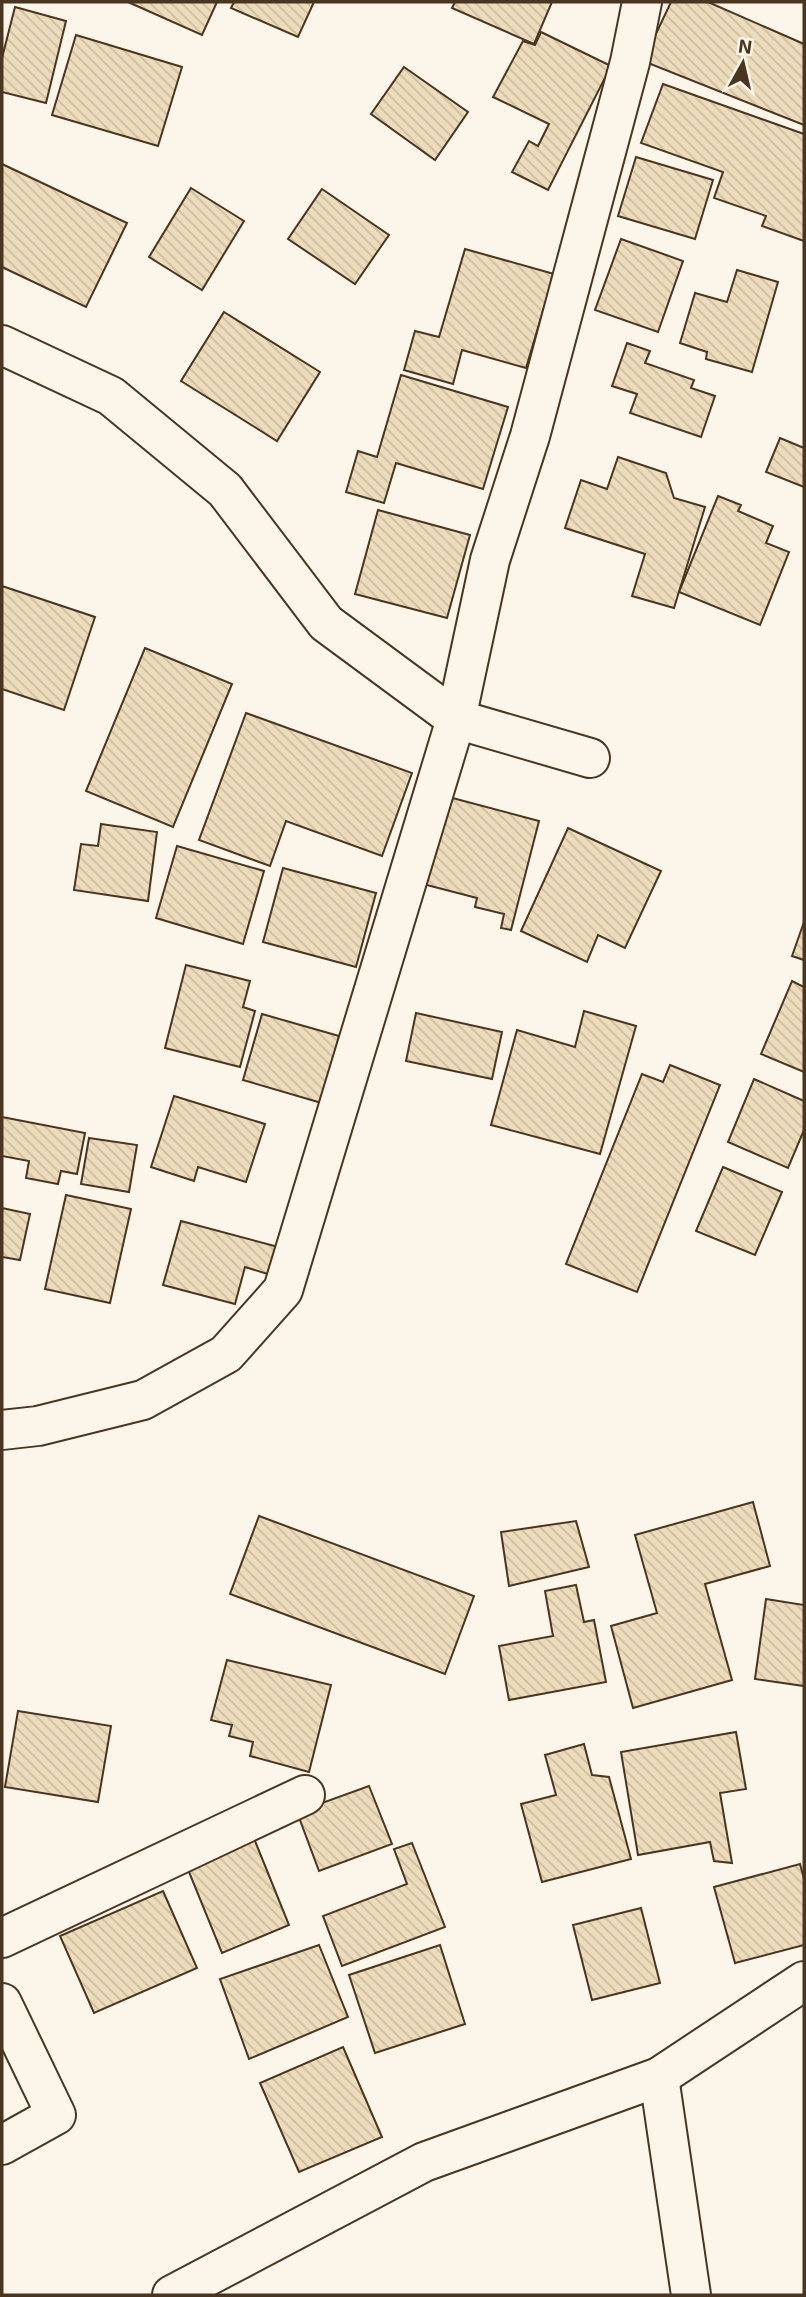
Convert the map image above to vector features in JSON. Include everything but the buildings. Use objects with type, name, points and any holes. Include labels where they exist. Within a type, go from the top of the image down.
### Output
[{"type":"street","points":[[2,1430],[38,1426],[143,1400],[226,1354],[283,1290],[456,719],[490,560],[534,423],[630,62],[642,2]]},
{"type":"street","points":[[2,345],[111,397],[226,490],[326,623],[456,719],[590,758]]},
{"type":"street","points":[[2,1938],[305,1795]]},
{"type":"street","points":[[172,2295],[424,2162],[659,2077],[804,1981]]},
{"type":"street","points":[[2,2003],[56,2115],[2,2146]]},
{"type":"street","points":[[659,2077],[691,2295]]}]
